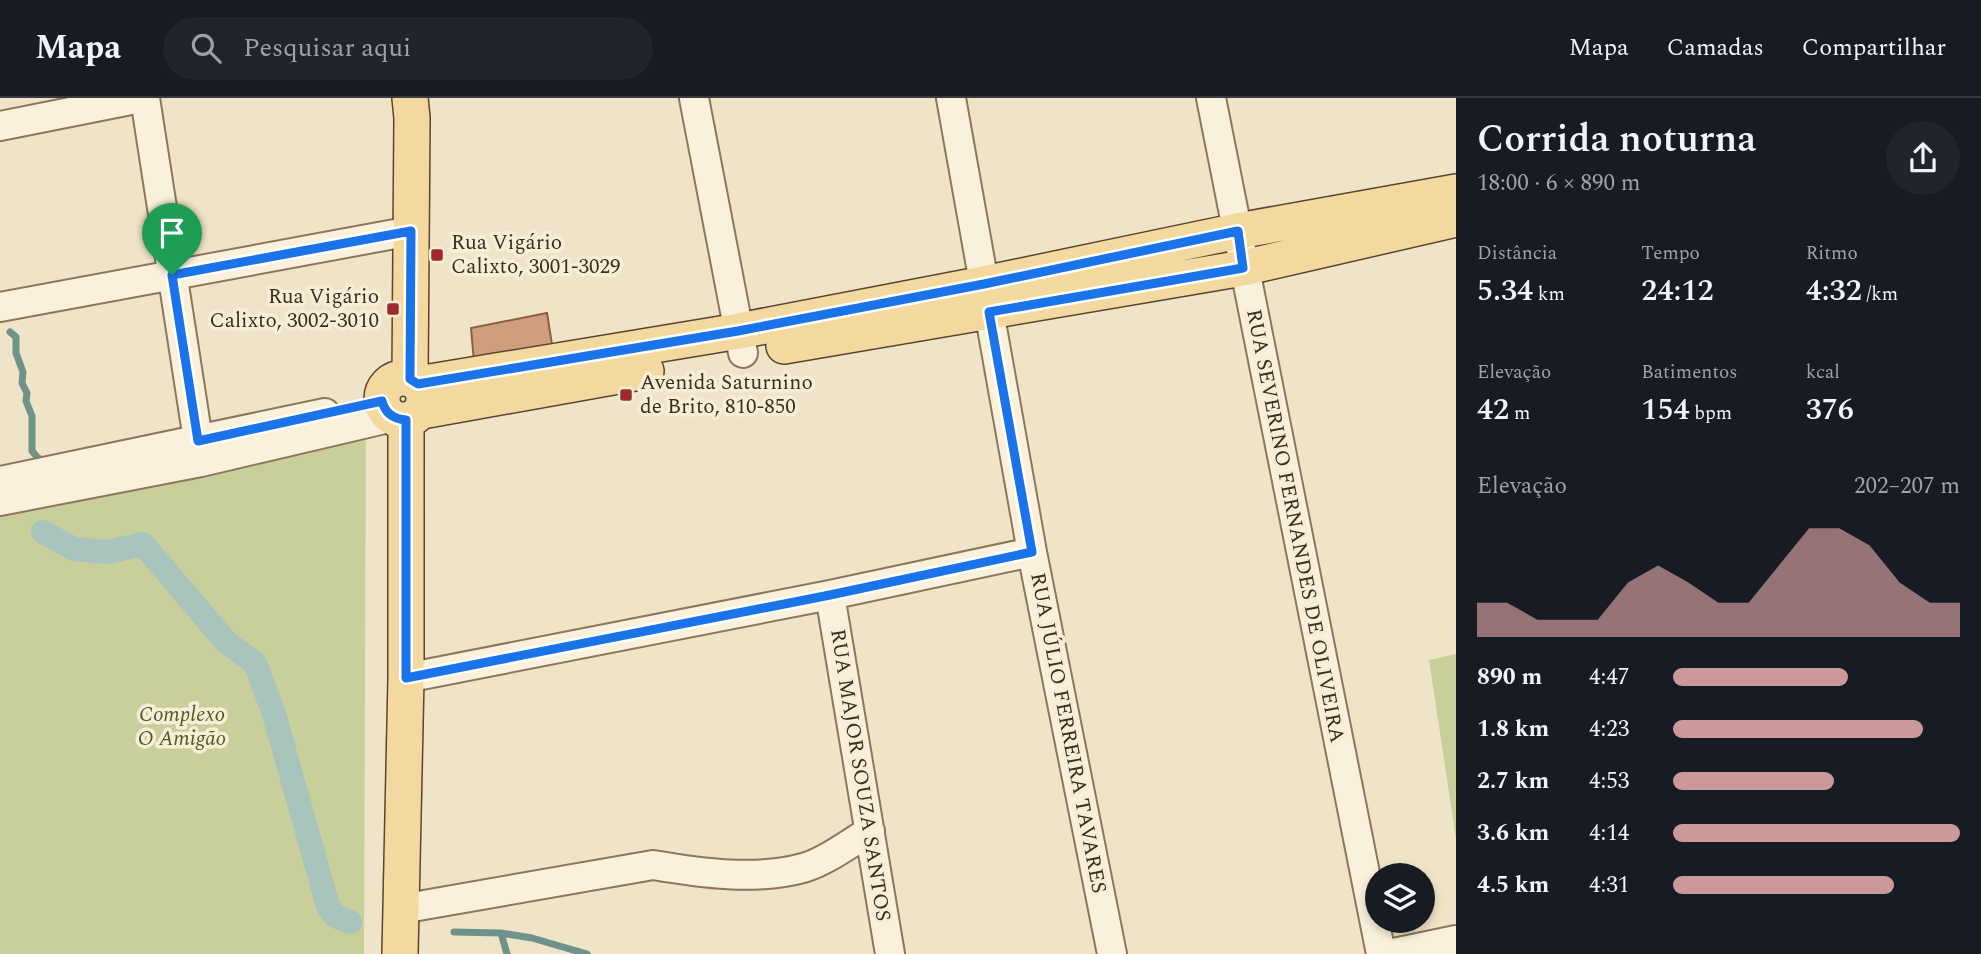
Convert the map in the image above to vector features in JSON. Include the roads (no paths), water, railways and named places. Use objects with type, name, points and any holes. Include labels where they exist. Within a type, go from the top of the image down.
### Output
[{"type":"main road","points":[[400,954],[406,678],[405,402],[411,231],[410,98]]},
{"type":"main road","points":[[987,298],[1238,231],[1456,192]]},
{"type":"main road","points":[[405,402],[987,298],[1243,268],[1456,219]]},
{"type":"street","points":[[0,126],[143,98],[200,452]]},
{"type":"street","points":[[694,98],[741,342]]},
{"type":"street","name":"RUA JÚLIO FERREIRA TAVARES","points":[[951,98],[1032,552],[1112,954]]},
{"type":"street","name":"RUA SEVERINO FERNANDES DE OLIVEIRA","points":[[1211,98],[1381,954]]},
{"type":"street","points":[[0,307],[411,231]]},
{"type":"street","points":[[0,501],[405,402]]},
{"type":"street","points":[[0,481],[200,452]]},
{"type":"street","points":[[406,678],[830,595],[1032,552]]},
{"type":"street","name":"RUA MAJOR SOUZA SANTOS","points":[[830,595],[890,954]]},
{"type":"street","points":[[401,909],[653,864],[751,876],[805,868],[870,831]]},
{"type":"street","points":[[1389,954],[1456,940]]},
{"type":"waterway","points":[[10,332],[16,337],[16,353],[23,372],[22,383],[32,416],[32,451],[38,458],[48,462]]},
{"type":"waterway","points":[[43,532],[74,549],[107,552],[143,544],[227,643],[255,663],[274,714],[328,906],[335,916],[350,922]]},
{"type":"waterway","points":[[454,932],[501,933],[532,938],[587,954]]},
{"type":"waterway","points":[[501,933],[507,954]]},
{"type":"place","name":"Rua Vigário Calixto, 3001-3029","points":[[437,255]]},
{"type":"place","name":"Rua Vigário Calixto, 3002-3010","points":[[393,309]]},
{"type":"place","name":"Avenida Saturnino de Brito, 810-850","points":[[626,395]]},
{"type":"park label","name":"Complexo O Amigão","points":[[182,727]]}]
